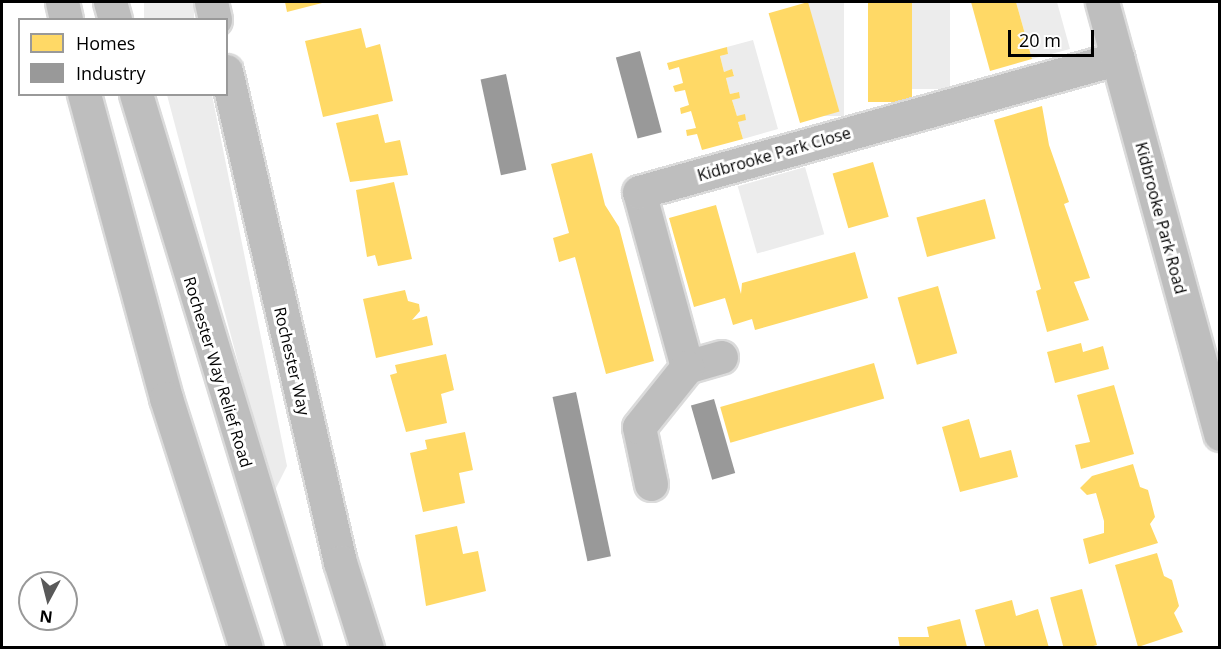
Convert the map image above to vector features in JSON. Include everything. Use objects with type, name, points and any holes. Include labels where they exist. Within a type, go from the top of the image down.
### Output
[{"type":"main road","points":[[62,2],[66,18]]},
{"type":"main road","points":[[110,2],[115,18]]},
{"type":"main road","points":[[211,2],[215,18]]},
{"type":"main road","name":"Kidbrooke Park Road","points":[[1102,2],[1220,434]]},
{"type":"main road","name":"Kidbrooke Park Close","points":[[687,367],[639,192],[1118,58]]},
{"type":"main road","name":"Rochester Way","points":[[228,80],[337,550],[368,648]]},
{"type":"main road","points":[[85,96],[166,398],[246,648]]},
{"type":"main road","name":"Rochester Way Relief Road","points":[[137,96],[304,648]]},
{"type":"main road","points":[[651,484],[639,427],[687,367],[721,357]]},
{"type":"shaded area","points":[[144,2],[194,2],[194,18],[144,18]]},
{"type":"shaded area","points":[[808,2],[844,2],[844,116],[808,116]]},
{"type":"shaded area","points":[[912,2],[950,2],[950,89],[912,89]]},
{"type":"shaded area","points":[[1016,2],[1057,2],[1070,49],[1032,59]]},
{"type":"shaded area","points":[[753,40],[778,129],[743,139],[738,122],[746,119],[737,116],[732,100],[739,92],[730,94],[726,78],[734,75],[732,70],[724,72],[720,56],[728,54],[727,47]]},
{"type":"shaded area","points":[[167,96],[212,96],[287,466],[273,494]]},
{"type":"shaded area","points":[[805,167],[824,234],[757,254],[738,186]]},
{"type":"building: Homes","points":[[285,2],[326,2],[287,12]]},
{"type":"building: Homes","points":[[808,2],[839,112],[800,123],[769,13]]},
{"type":"building: Homes","points":[[868,2],[912,2],[912,102],[868,102]]},
{"type":"building: Homes","points":[[971,2],[1016,2],[1032,59],[990,71]]},
{"type":"building: Homes","points":[[361,28],[366,48],[380,44],[393,101],[323,117],[305,41]]},
{"type":"building: Homes","points":[[727,47],[728,54],[720,56],[724,72],[732,69],[734,76],[726,78],[730,94],[739,92],[740,98],[732,100],[737,116],[745,114],[746,120],[738,122],[743,139],[702,150],[697,134],[687,136],[686,130],[696,128],[691,111],[681,114],[680,108],[689,105],[685,90],[675,92],[673,86],[683,83],[679,67],[669,70],[667,63]]},
{"type":"building: Homes","points":[[1042,106],[1049,145],[1069,202],[1064,204],[1090,278],[1074,282],[1089,320],[1047,332],[1036,291],[1041,289],[994,120]]},
{"type":"building: Homes","points":[[378,114],[385,143],[400,140],[408,175],[350,182],[336,123]]},
{"type":"building: Homes","points":[[592,153],[605,205],[619,227],[654,361],[606,374],[575,257],[559,262],[553,238],[569,233],[551,164]]},
{"type":"building: Homes","points":[[873,162],[889,217],[848,228],[833,174]]},
{"type":"building: Homes","points":[[394,182],[412,259],[378,266],[375,255],[367,257],[356,190]]},
{"type":"building: Homes","points":[[985,199],[996,239],[927,257],[916,217]]},
{"type":"building: Homes","points":[[716,205],[741,294],[742,283],[855,252],[868,298],[755,330],[752,319],[733,325],[725,298],[694,307],[669,218]]},
{"type":"building: Homes","points":[[938,286],[957,353],[917,365],[898,298]]},
{"type":"building: Homes","points":[[405,290],[408,301],[419,304],[420,311],[412,320],[427,316],[433,345],[376,358],[363,299]]},
{"type":"building: Homes","points":[[1081,343],[1083,352],[1103,346],[1109,369],[1055,383],[1047,352]]},
{"type":"building: Homes","points":[[446,354],[454,390],[441,394],[447,423],[406,432],[390,375],[397,373],[395,365]]},
{"type":"building: Homes","points":[[874,363],[884,399],[730,443],[720,407]]},
{"type":"building: Homes","points":[[1114,385],[1134,454],[1081,469],[1075,445],[1090,442],[1077,395]]},
{"type":"building: Homes","points":[[969,419],[980,458],[1011,450],[1018,477],[960,492],[942,427]]},
{"type":"building: Homes","points":[[465,432],[473,470],[459,473],[465,503],[423,512],[410,453],[427,449],[425,440]]},
{"type":"building: Homes","points":[[1133,464],[1140,487],[1148,490],[1155,517],[1150,524],[1158,543],[1089,564],[1083,539],[1104,533],[1104,521],[1096,493],[1087,495],[1080,488],[1092,476]]},
{"type":"building: Homes","points":[[457,526],[463,554],[478,551],[486,591],[426,606],[415,535]]},
{"type":"building: Homes","points":[[1157,553],[1164,576],[1172,580],[1179,606],[1174,613],[1183,632],[1138,647],[1115,565]]},
{"type":"building: Homes","points":[[1082,589],[1097,645],[1086,648],[1064,648],[1050,598]]},
{"type":"building: Homes","points":[[1012,600],[1016,616],[1038,609],[1049,648],[981,648],[985,646],[975,610]]},
{"type":"building: Homes","points":[[960,619],[967,647],[900,648],[898,637],[929,637],[927,627]]},
{"type":"building: Industry","points":[[640,51],[662,132],[638,139],[616,57]]},
{"type":"building: Industry","points":[[506,74],[526,170],[501,175],[481,79]]},
{"type":"building: Industry","points":[[576,392],[611,556],[587,561],[553,397]]},
{"type":"building: Industry","points":[[714,399],[735,473],[712,480],[691,406]]}]
